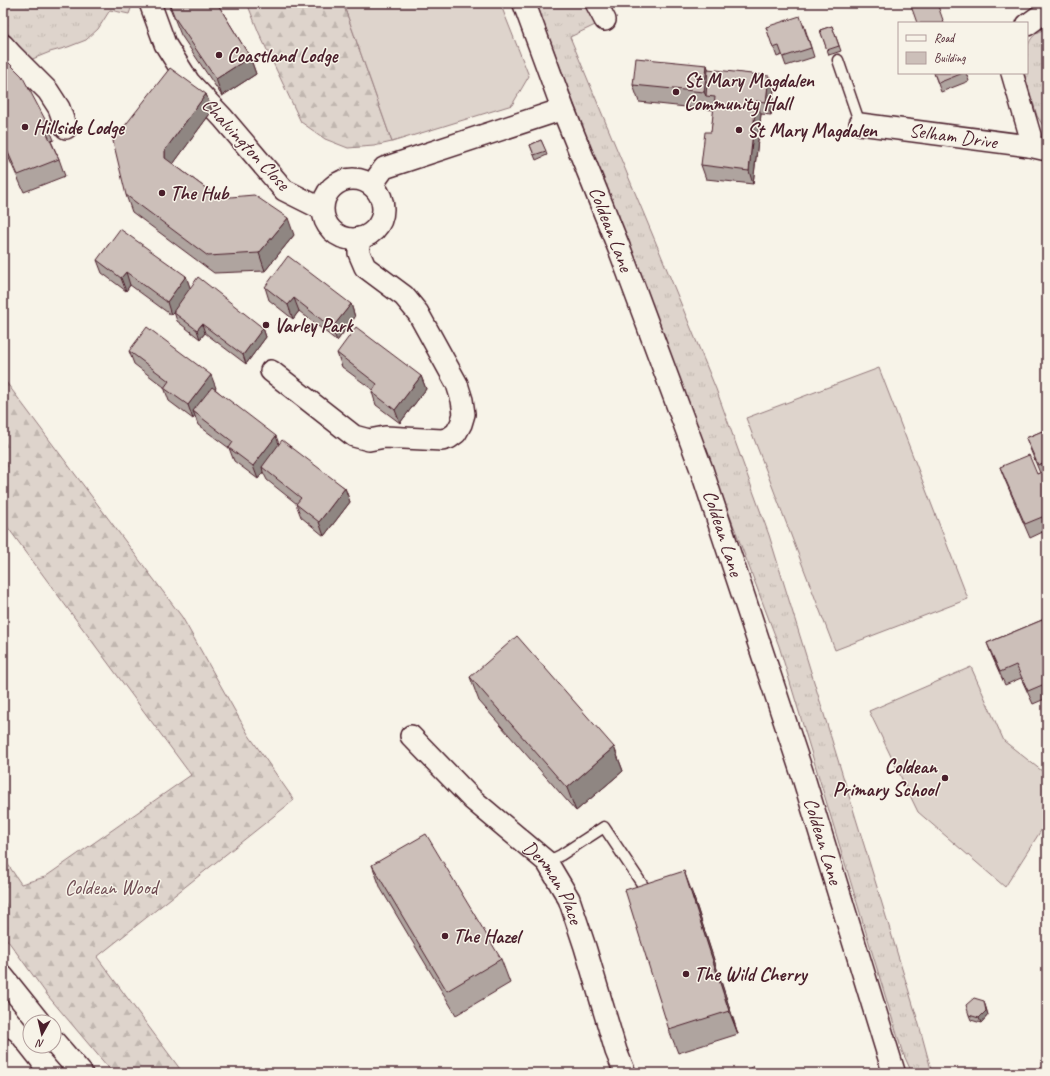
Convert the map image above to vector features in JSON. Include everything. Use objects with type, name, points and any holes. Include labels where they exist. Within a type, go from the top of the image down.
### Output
[{"type":"main road","name":"Coldean Lane","points":[[524,3],[563,109],[621,253],[701,468],[802,776],[894,1073]]},
{"type":"main road","points":[[3,977],[32,1014]]},
{"type":"main road","points":[[3,1049],[22,1073]]},
{"type":"main road","points":[[62,1051],[81,1073]]},
{"type":"street","name":"Chalvington Close","points":[[150,3],[165,44],[189,82],[223,118],[284,190],[322,209]]},
{"type":"street","points":[[1028,24],[1038,17],[1047,14]]},
{"type":"street","points":[[3,44],[48,91],[59,108],[66,128]]},
{"type":"street","points":[[1012,74],[1030,135],[1038,148]]},
{"type":"street","points":[[372,185],[384,168],[563,109]]},
{"type":"street","name":"Selham Drive","points":[[860,124],[1038,148]]},
{"type":"street","points":[[353,178],[363,180],[372,185],[378,192],[382,201],[383,211],[381,220],[368,234],[359,238],[350,239],[341,237],[328,226],[322,209],[323,199],[328,191],[335,184],[353,178]]},
{"type":"street","points":[[271,371],[354,436],[369,440],[385,437],[442,440],[449,438],[456,433],[464,414],[462,400],[457,384],[418,312],[404,296],[366,267],[359,253],[359,238]]},
{"type":"street","name":"Denman Place","points":[[411,736],[472,799],[547,862],[569,899],[616,1051],[625,1073]]},
{"type":"lane","points":[[838,60],[860,124]]},
{"type":"lane","points":[[547,862],[561,855],[604,827],[648,893]]},
{"type":"green space","points":[[3,3],[133,3],[129,14],[110,10],[98,29],[86,40],[30,60],[11,39],[3,25]]},
{"type":"green space","points":[[247,3],[343,3],[392,142],[374,146],[348,148],[325,139],[301,122],[259,33]]},
{"type":"green space","points":[[343,3],[500,3],[529,76],[512,105],[392,142]]},
{"type":"green space","points":[[536,3],[610,3],[614,16],[570,37],[716,389],[769,535],[918,1021],[932,1073],[912,1073],[902,1051],[779,646]]},
{"type":"green space","points":[[1047,28],[1047,132],[1037,116],[1024,74],[1028,74],[1028,46],[1030,41],[1039,32]]},
{"type":"green space","points":[[879,368],[968,599],[835,650],[746,418]]},
{"type":"green space","name":"Coldean Wood","points":[[3,378],[182,617],[248,734],[294,800],[97,957],[183,1073],[113,1073],[48,996],[3,934],[3,857],[21,884],[45,877],[191,775],[3,521]]},
{"type":"green space","points":[[971,667],[1004,741],[1047,775],[1047,821],[1005,887],[918,812],[869,711]]},
{"type":"building","name":"Coastland Lodge","points":[[169,3],[217,3],[250,57],[216,79],[175,18]]},
{"type":"building","points":[[910,3],[937,3],[944,22],[917,22]]},
{"type":"building","points":[[800,16],[811,48],[783,57],[779,46],[773,48],[766,27]]},
{"type":"building","points":[[832,26],[839,46],[827,50],[820,30]]},
{"type":"building","name":"Hillside Lodge","points":[[3,57],[22,76],[47,123],[43,125],[59,159],[18,175],[3,141]]},
{"type":"building","points":[[636,58],[707,65],[704,92],[633,85]]},
{"type":"building","name":"The Hub","points":[[170,68],[206,94],[165,150],[165,158],[219,198],[254,195],[288,218],[259,253],[208,256],[126,195],[113,141]]},
{"type":"building","name":"St Mary Magdalen","points":[[708,69],[769,76],[766,102],[756,101],[749,171],[701,165],[705,132],[711,132],[715,97],[706,96]]},
{"type":"building","points":[[934,74],[960,74],[938,83]]},
{"type":"building","points":[[541,140],[546,151],[534,155],[530,145]]},
{"type":"building","points":[[120,229],[186,276],[167,302],[126,272],[121,278],[97,260]]},
{"type":"building","points":[[288,256],[351,304],[332,328],[294,298],[288,305],[265,287]]},
{"type":"building","points":[[198,277],[263,328],[243,355],[202,324],[197,330],[173,312]]},
{"type":"building","points":[[147,327],[211,375],[188,405],[164,388],[169,381],[129,351]]},
{"type":"building","points":[[356,327],[421,376],[395,410],[372,392],[377,384],[337,353]]},
{"type":"building","points":[[212,387],[276,436],[253,466],[229,448],[233,442],[193,411]]},
{"type":"building","points":[[1047,429],[1047,461],[1038,465],[1026,438]]},
{"type":"building","points":[[282,440],[345,488],[319,522],[296,504],[301,498],[262,467]]},
{"type":"building","points":[[1029,455],[1037,474],[1047,470],[1047,515],[1025,524],[1000,467]]},
{"type":"building","points":[[1047,618],[1047,683],[1028,691],[1016,665],[1000,672],[987,643]]},
{"type":"building","points":[[517,636],[614,747],[567,788],[470,677]]},
{"type":"building","name":"The Hazel","points":[[426,834],[501,959],[447,991],[372,865]]},
{"type":"building","name":"The Wild Cherry","points":[[684,871],[729,1011],[669,1030],[625,890]]},
{"type":"building","points":[[974,998],[984,1001],[986,1011],[979,1018],[969,1015],[966,1005]]},
{"type":"building","points":[[753,1066],[759,1073],[744,1073]]},
{"type":"place","name":"Coastland Lodge","points":[[219,55]]},
{"type":"place","name":"St Mary Magdalen Community Hall","points":[[676,92]]},
{"type":"place","name":"Hillside Lodge","points":[[25,127]]},
{"type":"place","name":"St Mary Magdalen","points":[[739,130]]},
{"type":"place","name":"The Hub","points":[[162,193]]},
{"type":"place","name":"Varley Park","points":[[266,325]]},
{"type":"place","name":"Coldean Primary School","points":[[945,778]]},
{"type":"place","name":"The Hazel","points":[[445,936]]},
{"type":"place","name":"The Wild Cherry","points":[[686,974]]}]
